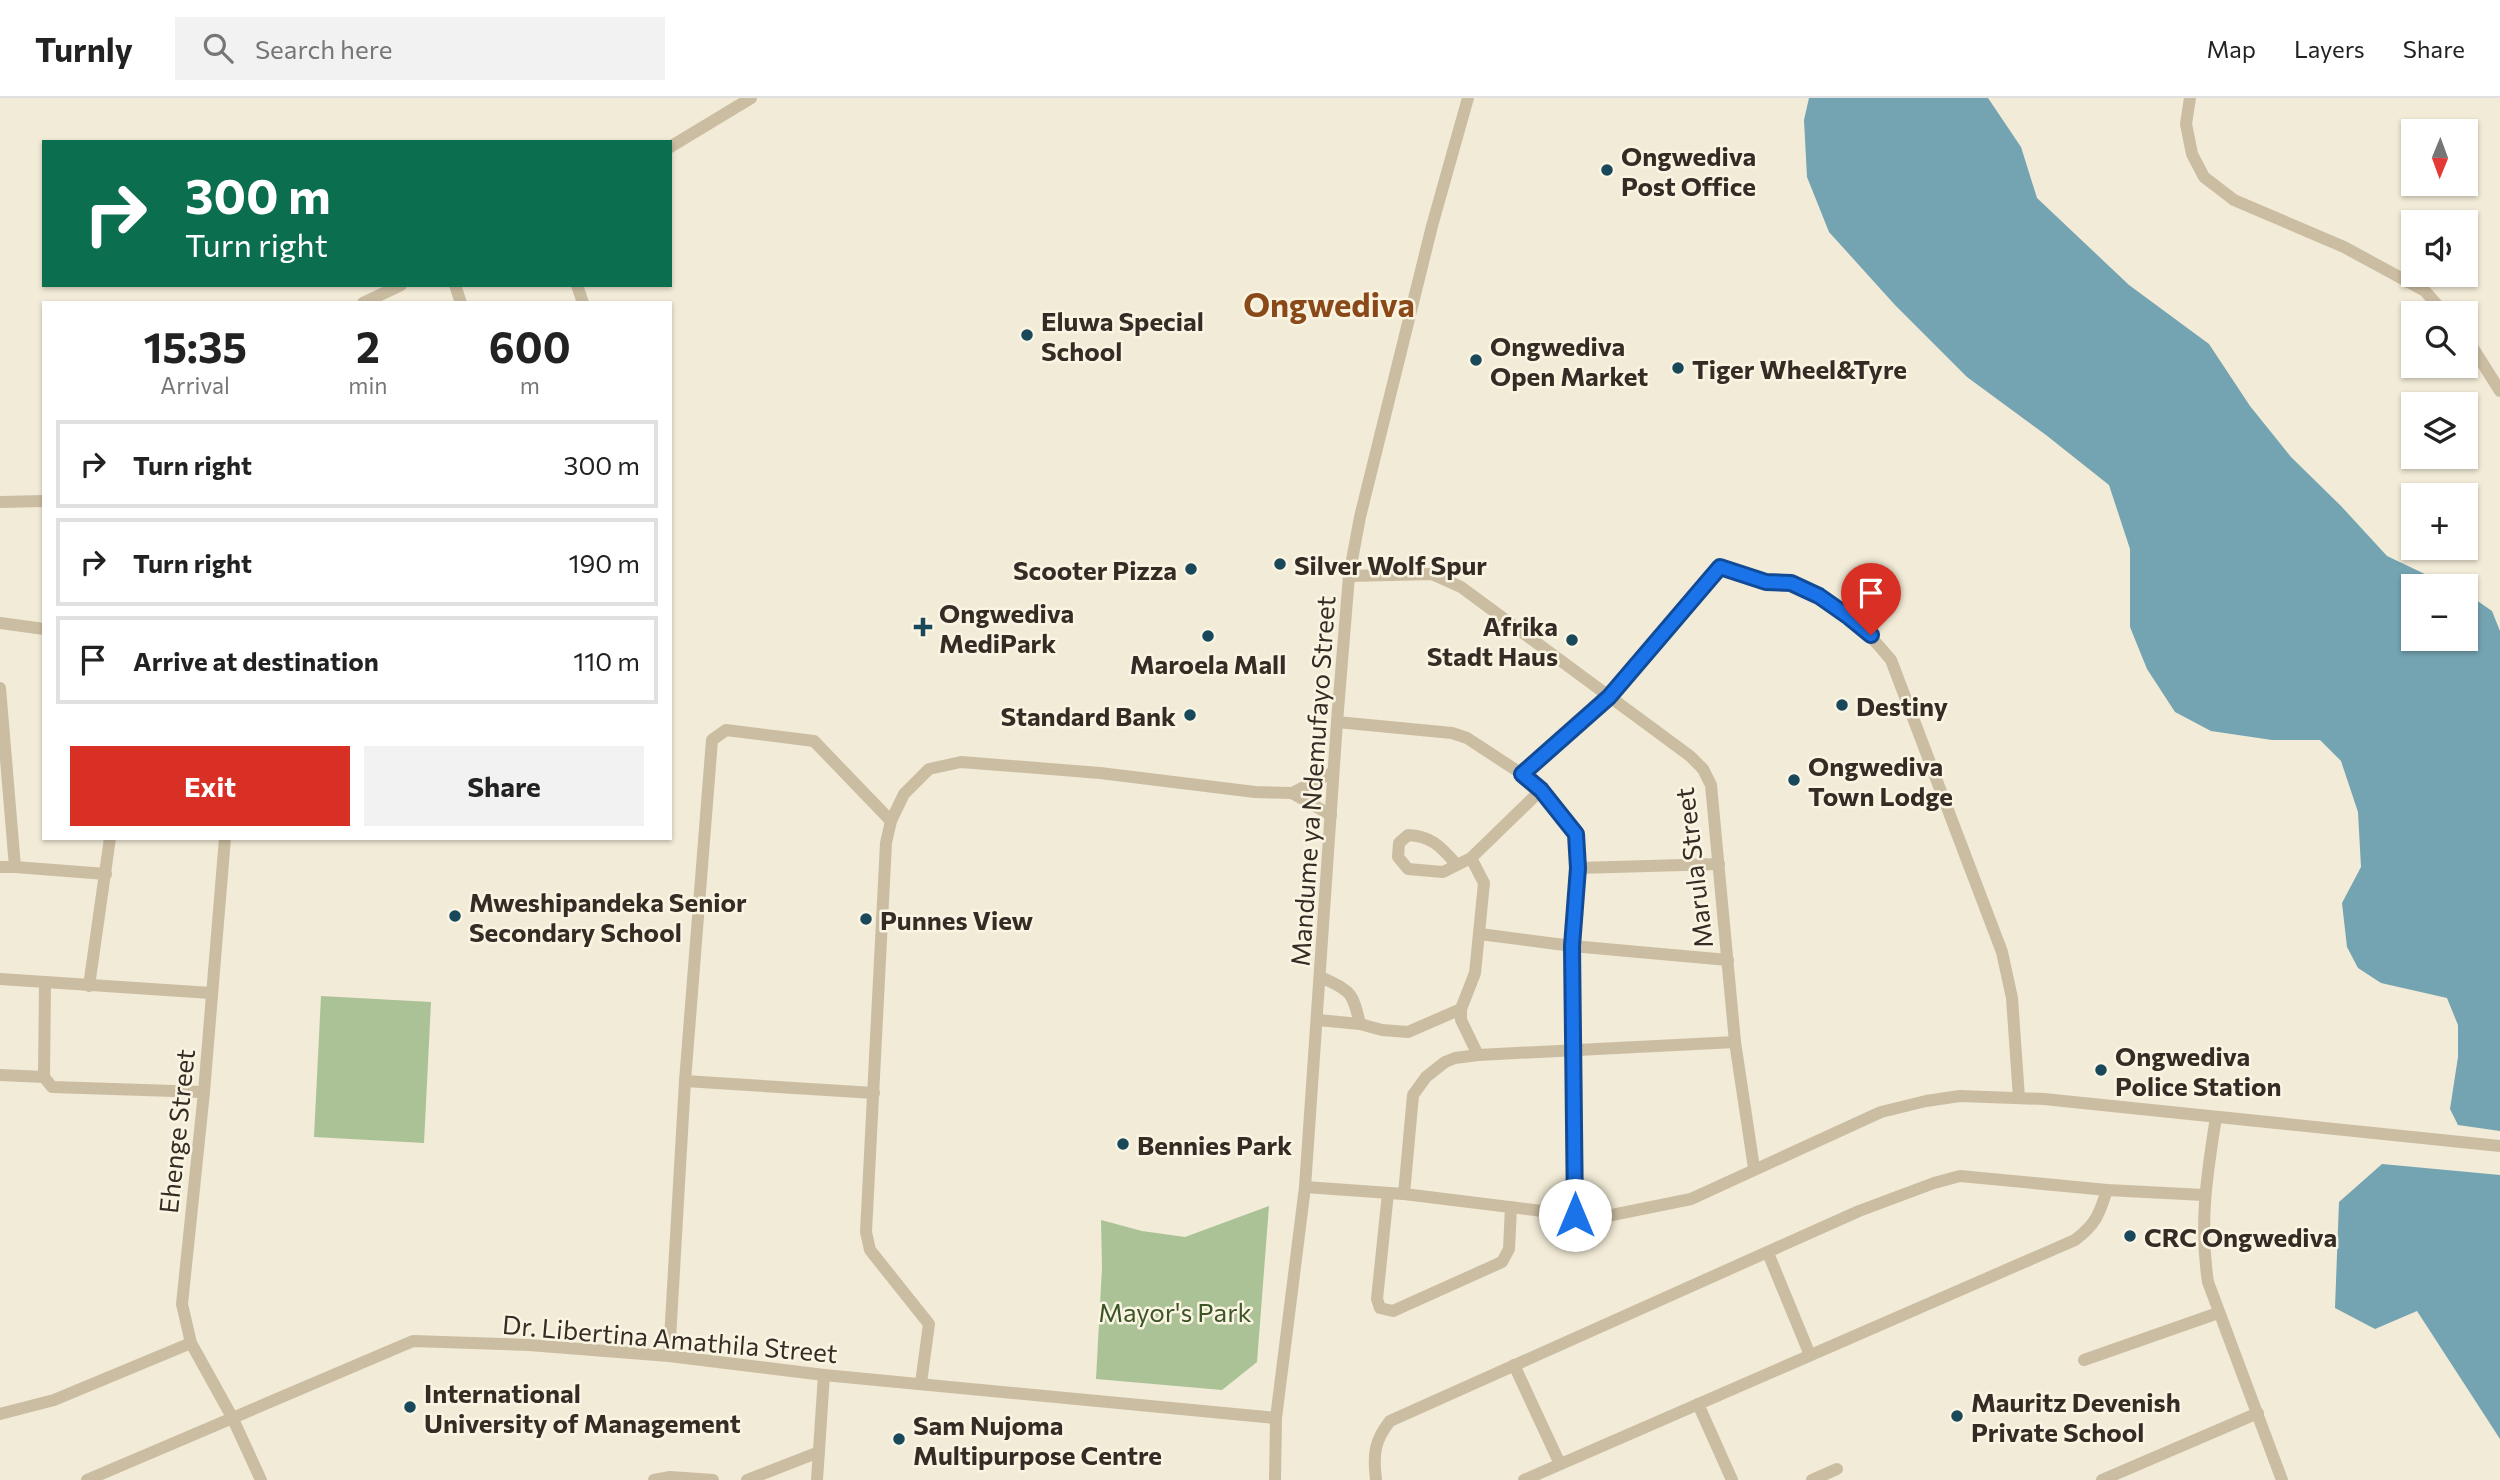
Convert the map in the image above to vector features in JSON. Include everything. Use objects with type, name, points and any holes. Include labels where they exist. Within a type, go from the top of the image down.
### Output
[{"type":"street","points":[[672,146],[751,98]]},
{"type":"street","name":"Mandume ya Ndemufayo Street","points":[[1275,1480],[1276,1418],[1305,1187],[1349,576],[1360,517],[1468,98]]},
{"type":"street","points":[[2190,98],[2186,124],[2192,154],[2204,177],[2234,200],[2344,247],[2425,292],[2433,301]]},
{"type":"street","points":[[367,301],[397,287]]},
{"type":"street","points":[[2478,357],[2500,391]]},
{"type":"street","points":[[0,502],[42,501]]},
{"type":"street","points":[[1522,774],[1609,697],[1720,567],[1766,582],[1791,583],[1819,596],[1871,635],[1891,660],[2001,952],[2012,998],[2020,1098]]},
{"type":"street","name":"Marula Street","points":[[1349,576],[1432,573],[1461,587],[1690,756],[1703,769],[1712,785],[1735,1042],[1754,1168]]},
{"type":"street","points":[[0,623],[42,629]]},
{"type":"street","points":[[0,688],[15,867]]},
{"type":"street","points":[[1337,722],[1452,733],[1467,738],[1522,774],[1541,790],[1576,834],[1578,868],[1572,946],[1575,1215]]},
{"type":"street","points":[[669,1356],[685,1081],[712,740],[726,730],[814,741],[891,821]]},
{"type":"street","points":[[921,1383],[929,1324],[874,1255],[866,1238],[886,843],[891,821],[904,794],[929,769],[961,762],[1100,773],[1255,792],[1292,793],[1331,815]]},
{"type":"street","points":[[1292,793],[1333,772]]},
{"type":"street","points":[[1457,864],[1471,858],[1541,790]]},
{"type":"street","points":[[89,986],[110,840]]},
{"type":"street","name":"Ehenge Street","points":[[225,840],[204,1092],[182,1304],[191,1343],[232,1417],[261,1480]]},
{"type":"street","points":[[1471,858],[1484,883],[1475,973],[1461,1009],[1461,1020],[1478,1055]]},
{"type":"street","points":[[1578,868],[1719,864]]},
{"type":"street","points":[[0,866],[106,874]]},
{"type":"street","points":[[1480,934],[1572,946],[1727,960]]},
{"type":"street","points":[[1321,977],[1348,990],[1354,999],[1360,1024]]},
{"type":"street","points":[[0,979],[211,993]]},
{"type":"street","points":[[45,984],[44,1077],[52,1087],[204,1092]]},
{"type":"street","points":[[1318,1020],[1408,1032],[1461,1009]]},
{"type":"street","points":[[1404,1194],[1413,1095],[1426,1077],[1445,1062],[1478,1055],[1735,1042]]},
{"type":"street","points":[[0,1075],[44,1077]]},
{"type":"street","points":[[685,1081],[874,1093]]},
{"type":"street","points":[[1305,1187],[1404,1194],[1575,1215],[1612,1215],[1690,1199],[1881,1112],[1959,1096],[2020,1098],[2216,1116],[2500,1146]]},
{"type":"street","points":[[2216,1116],[2204,1195],[2203,1249],[2208,1282],[2282,1480]]},
{"type":"street","points":[[1376,1480],[1375,1453],[1378,1436],[1390,1420],[1859,1211],[1934,1183],[1960,1176],[2107,1190],[2204,1195]]},
{"type":"street","points":[[1524,1480],[2075,1240],[2093,1226],[2107,1190]]},
{"type":"street","points":[[1388,1193],[1377,1299],[1380,1308],[1393,1311],[1502,1262],[1509,1249],[1511,1207]]},
{"type":"street","points":[[1768,1253],[1810,1355]]},
{"type":"street","points":[[2084,1360],[2218,1313]]},
{"type":"street","name":"Dr. Libertina Amathila Street","points":[[87,1480],[413,1340],[529,1345],[669,1356],[824,1375],[1276,1418]]},
{"type":"street","points":[[0,1414],[54,1400],[191,1343]]},
{"type":"street","points":[[1514,1365],[1560,1464]]},
{"type":"street","points":[[817,1480],[824,1375]]},
{"type":"street","points":[[1698,1404],[1732,1480]]},
{"type":"street","points":[[2102,1480],[2258,1413]]},
{"type":"street","points":[[747,1480],[819,1452]]},
{"type":"street","points":[[1812,1480],[1838,1469]]},
{"type":"street","points":[[654,1480],[670,1477],[713,1480]]},
{"type":"green space","points":[[321,996],[431,1002],[424,1143],[314,1137]]},
{"type":"green space","name":"Mayor's Park","points":[[1269,1206],[1257,1362],[1222,1390],[1096,1379],[1102,1268],[1101,1220],[1142,1231],[1185,1237]]},
{"type":"water","points":[[1809,98],[1988,98],[2021,147],[2037,198],[2129,285],[2209,344],[2250,406],[2291,457],[2387,556],[2425,574],[2401,574],[2401,651],[2478,651],[2478,601],[2492,611],[2500,631],[2500,1131],[2458,1125],[2450,1109],[2458,1057],[2458,1025],[2447,998],[2381,983],[2358,968],[2347,947],[2342,903],[2361,867],[2358,812],[2341,761],[2320,740],[2272,740],[2211,731],[2175,712],[2147,669],[2130,627],[2130,549],[2109,485],[1967,377],[1895,305],[1829,232],[1807,177],[1804,120]]},
{"type":"water","points":[[2382,1164],[2500,1175],[2500,1439],[2417,1311],[2375,1329],[2335,1308],[2339,1202]]},
{"type":"place","name":"Ongwediva Post Office","points":[[1607,170]]},
{"type":"place","name":"Eluwa Special School","points":[[1027,335]]},
{"type":"place","name":"Ongwediva Open Market","points":[[1476,360]]},
{"type":"place","name":"Tiger Wheel&Tyre","points":[[1678,368]]},
{"type":"place","name":"Silver Wolf Spur","points":[[1280,564]]},
{"type":"place","name":"Scooter Pizza","points":[[1191,569]]},
{"type":"place","name":"Ongwediva MediPark","points":[[923,627]]},
{"type":"place","name":"Maroela Mall","points":[[1208,636]]},
{"type":"place","name":"Afrika Stadt Haus","points":[[1572,640]]},
{"type":"place","name":"Destiny","points":[[1842,705]]},
{"type":"place","name":"Standard Bank","points":[[1190,715]]},
{"type":"place","name":"Ongwediva Town Lodge","points":[[1794,780]]},
{"type":"place","name":"Mweshipandeka Senior Secondary School","points":[[455,916]]},
{"type":"place","name":"Punnes View","points":[[866,919]]},
{"type":"place","name":"Ongwediva Police Station","points":[[2101,1070]]},
{"type":"place","name":"Bennies Park","points":[[1123,1144]]},
{"type":"place","name":"CRC Ongwediva","points":[[2130,1236]]},
{"type":"place","name":"International University of Management","points":[[410,1407]]},
{"type":"place","name":"Mauritz Devenish Private School","points":[[1957,1416]]},
{"type":"place","name":"Sam Nujoma Multipurpose Centre","points":[[899,1439]]},
{"type":"district","name":"Ongwediva","points":[[1329,303]]},
{"type":"route","points":[[1575,1215],[1572,946],[1578,868],[1576,834],[1541,790],[1522,774],[1609,697],[1720,567],[1766,582],[1791,583],[1819,596],[1871,635]]}]
